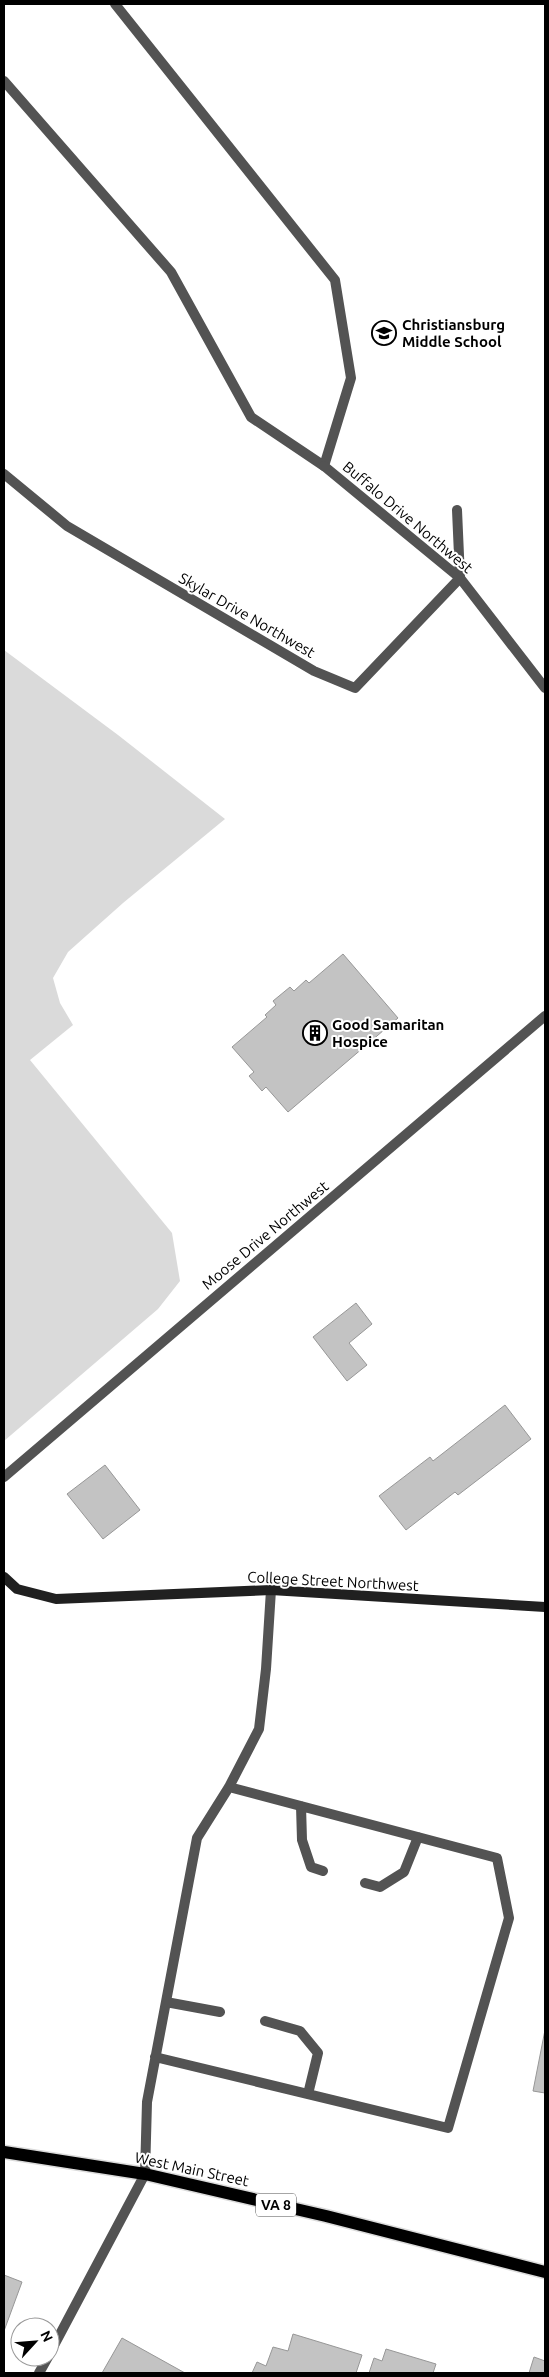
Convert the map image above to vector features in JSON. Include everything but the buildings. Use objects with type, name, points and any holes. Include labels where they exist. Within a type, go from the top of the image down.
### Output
[{"type":"main road","name":"West Main Street","points":[[4,2152],[145,2174],[326,2216],[545,2272]]},
{"type":"street","points":[[115,4],[335,280],[351,378],[324,466]]},
{"type":"street","name":"Buffalo Drive Northwest","points":[[4,81],[171,272],[251,417],[324,466],[460,578],[545,688]]},
{"type":"street","name":"Skylar Drive Northwest","points":[[4,474],[76,532],[314,671],[355,688],[460,578]]},
{"type":"street","points":[[457,510],[460,578]]},
{"type":"street","name":"Moose Drive Northwest","points":[[4,1477],[545,1016]]},
{"type":"street","name":"College Street Northwest","points":[[4,1577],[18,1588],[56,1598],[271,1590],[545,1608]]},
{"type":"street","points":[[60,2334],[145,2174],[147,2102],[197,1838],[229,1787],[259,1729],[266,1669],[271,1590]]},
{"type":"street","points":[[156,2057],[448,2128],[509,1918],[498,1858],[229,1787]]},
{"type":"street","points":[[301,1806],[302,1840],[311,1867],[323,1871]]},
{"type":"street","points":[[365,1883],[380,1887],[404,1872],[418,1837]]},
{"type":"street","points":[[166,2002],[220,2012]]},
{"type":"street","points":[[265,2021],[300,2031],[318,2053],[308,2094]]},
{"type":"shaded area","points":[[4,650],[118,735],[225,819],[123,903],[68,952],[53,978],[60,1003],[73,1025],[30,1060],[172,1233],[180,1281],[158,1309],[4,1441]]},
{"type":"place","name":"Christiansburg Middle School","points":[[384,333]]},
{"type":"place","name":"Good Samaritan Hospice","points":[[315,1033]]}]
